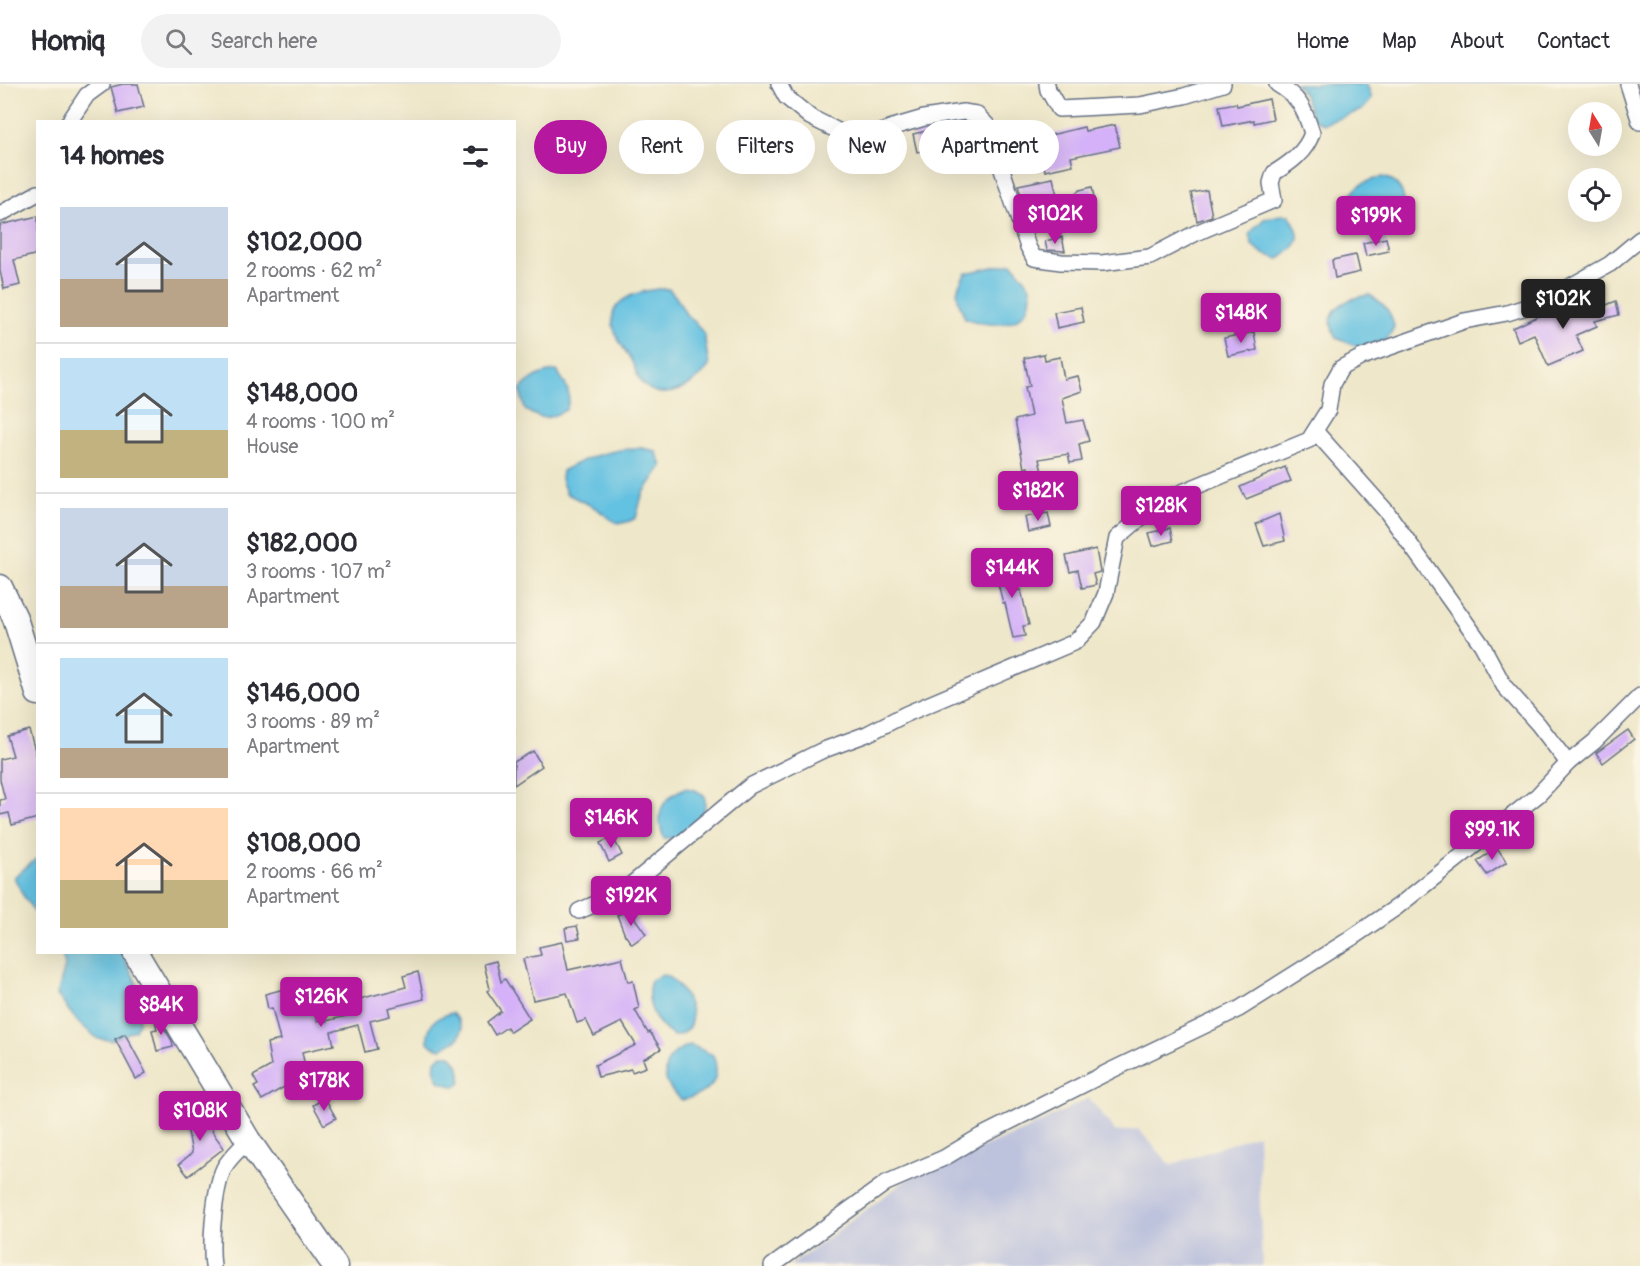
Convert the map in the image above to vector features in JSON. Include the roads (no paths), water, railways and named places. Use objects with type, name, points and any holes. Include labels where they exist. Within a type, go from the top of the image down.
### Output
[{"type":"main road","points":[[0,587],[15,618],[36,686]]},
{"type":"main road","points":[[136,954],[248,1140],[335,1266]]},
{"type":"street","points":[[70,120],[87,95],[102,84]]},
{"type":"street","points":[[779,84],[786,97],[810,117],[846,135],[878,134],[890,128],[945,114],[963,112],[976,114],[987,125],[1028,247],[1034,258],[1061,262],[1102,263],[1150,257],[1196,233],[1274,200],[1271,183],[1274,173],[1298,155],[1312,133],[1304,107],[1291,92],[1277,84]]},
{"type":"street","points":[[1047,84],[1047,90],[1059,109],[1140,105],[1184,96],[1222,84]]},
{"type":"street","points":[[1628,84],[1640,122]]},
{"type":"street","points":[[0,214],[36,194]]},
{"type":"street","points":[[579,911],[621,893],[750,786],[821,751],[867,734],[935,701],[1075,642],[1094,622],[1106,593],[1117,538],[1143,516],[1175,495],[1309,440],[1328,410],[1332,384],[1341,368],[1362,357],[1464,321],[1507,313],[1542,302],[1610,264],[1640,239]]},
{"type":"street","points":[[1315,431],[1387,512],[1482,645],[1504,686],[1538,724],[1568,763]]},
{"type":"street","points":[[772,1266],[886,1183],[944,1158],[980,1137],[1112,1070],[1239,1009],[1280,984],[1406,901],[1538,795],[1568,763],[1594,742],[1640,696]]},
{"type":"street","points":[[213,1266],[216,1201],[224,1168],[248,1140]]},
{"type":"water","points":[[1296,84],[1367,84],[1372,99],[1362,110],[1323,124],[1313,118],[1303,93]]},
{"type":"water","points":[[1383,177],[1397,185],[1403,195],[1403,214],[1397,223],[1390,227],[1369,233],[1353,210],[1352,196],[1354,191],[1364,183]]},
{"type":"water","points":[[1289,215],[1294,222],[1298,240],[1292,249],[1279,259],[1264,254],[1252,245],[1250,233],[1264,219]]},
{"type":"water","points":[[1012,263],[1030,287],[1030,301],[1024,313],[1017,319],[1001,324],[983,323],[965,318],[957,290],[966,273]]},
{"type":"water","points":[[669,289],[687,316],[704,334],[709,366],[696,380],[669,393],[650,390],[642,383],[616,334],[613,323],[613,314],[622,301],[639,293]]},
{"type":"water","points":[[1370,295],[1386,308],[1393,321],[1394,327],[1386,341],[1363,349],[1336,338],[1331,320],[1338,307],[1352,299]]},
{"type":"water","points":[[557,371],[569,394],[566,410],[546,418],[525,410],[520,390],[536,376]]},
{"type":"water","points":[[641,448],[656,451],[662,466],[642,495],[636,518],[623,523],[615,522],[597,509],[566,493],[561,479],[562,471],[600,455]]},
{"type":"water","points":[[685,788],[704,795],[703,814],[683,839],[664,838],[660,821],[662,808],[670,797]]},
{"type":"water","points":[[36,859],[36,914],[23,895],[14,877]]},
{"type":"water","points":[[62,954],[122,954],[139,988],[139,1022],[135,1030],[112,1040],[98,1039],[77,1021],[57,995],[65,966]]},
{"type":"water","points":[[663,975],[670,978],[684,994],[691,1014],[690,1024],[685,1031],[674,1036],[661,1026],[650,1004],[651,980]]},
{"type":"water","points":[[452,1013],[462,1029],[458,1039],[441,1049],[432,1046],[428,1042],[428,1036],[433,1022]]},
{"type":"water","points":[[691,1045],[713,1055],[716,1073],[711,1086],[705,1091],[682,1100],[668,1085],[666,1069],[673,1054]]},
{"type":"water","points":[[443,1055],[451,1055],[460,1068],[460,1084],[455,1087],[440,1082],[436,1074],[434,1067],[436,1061]]}]
